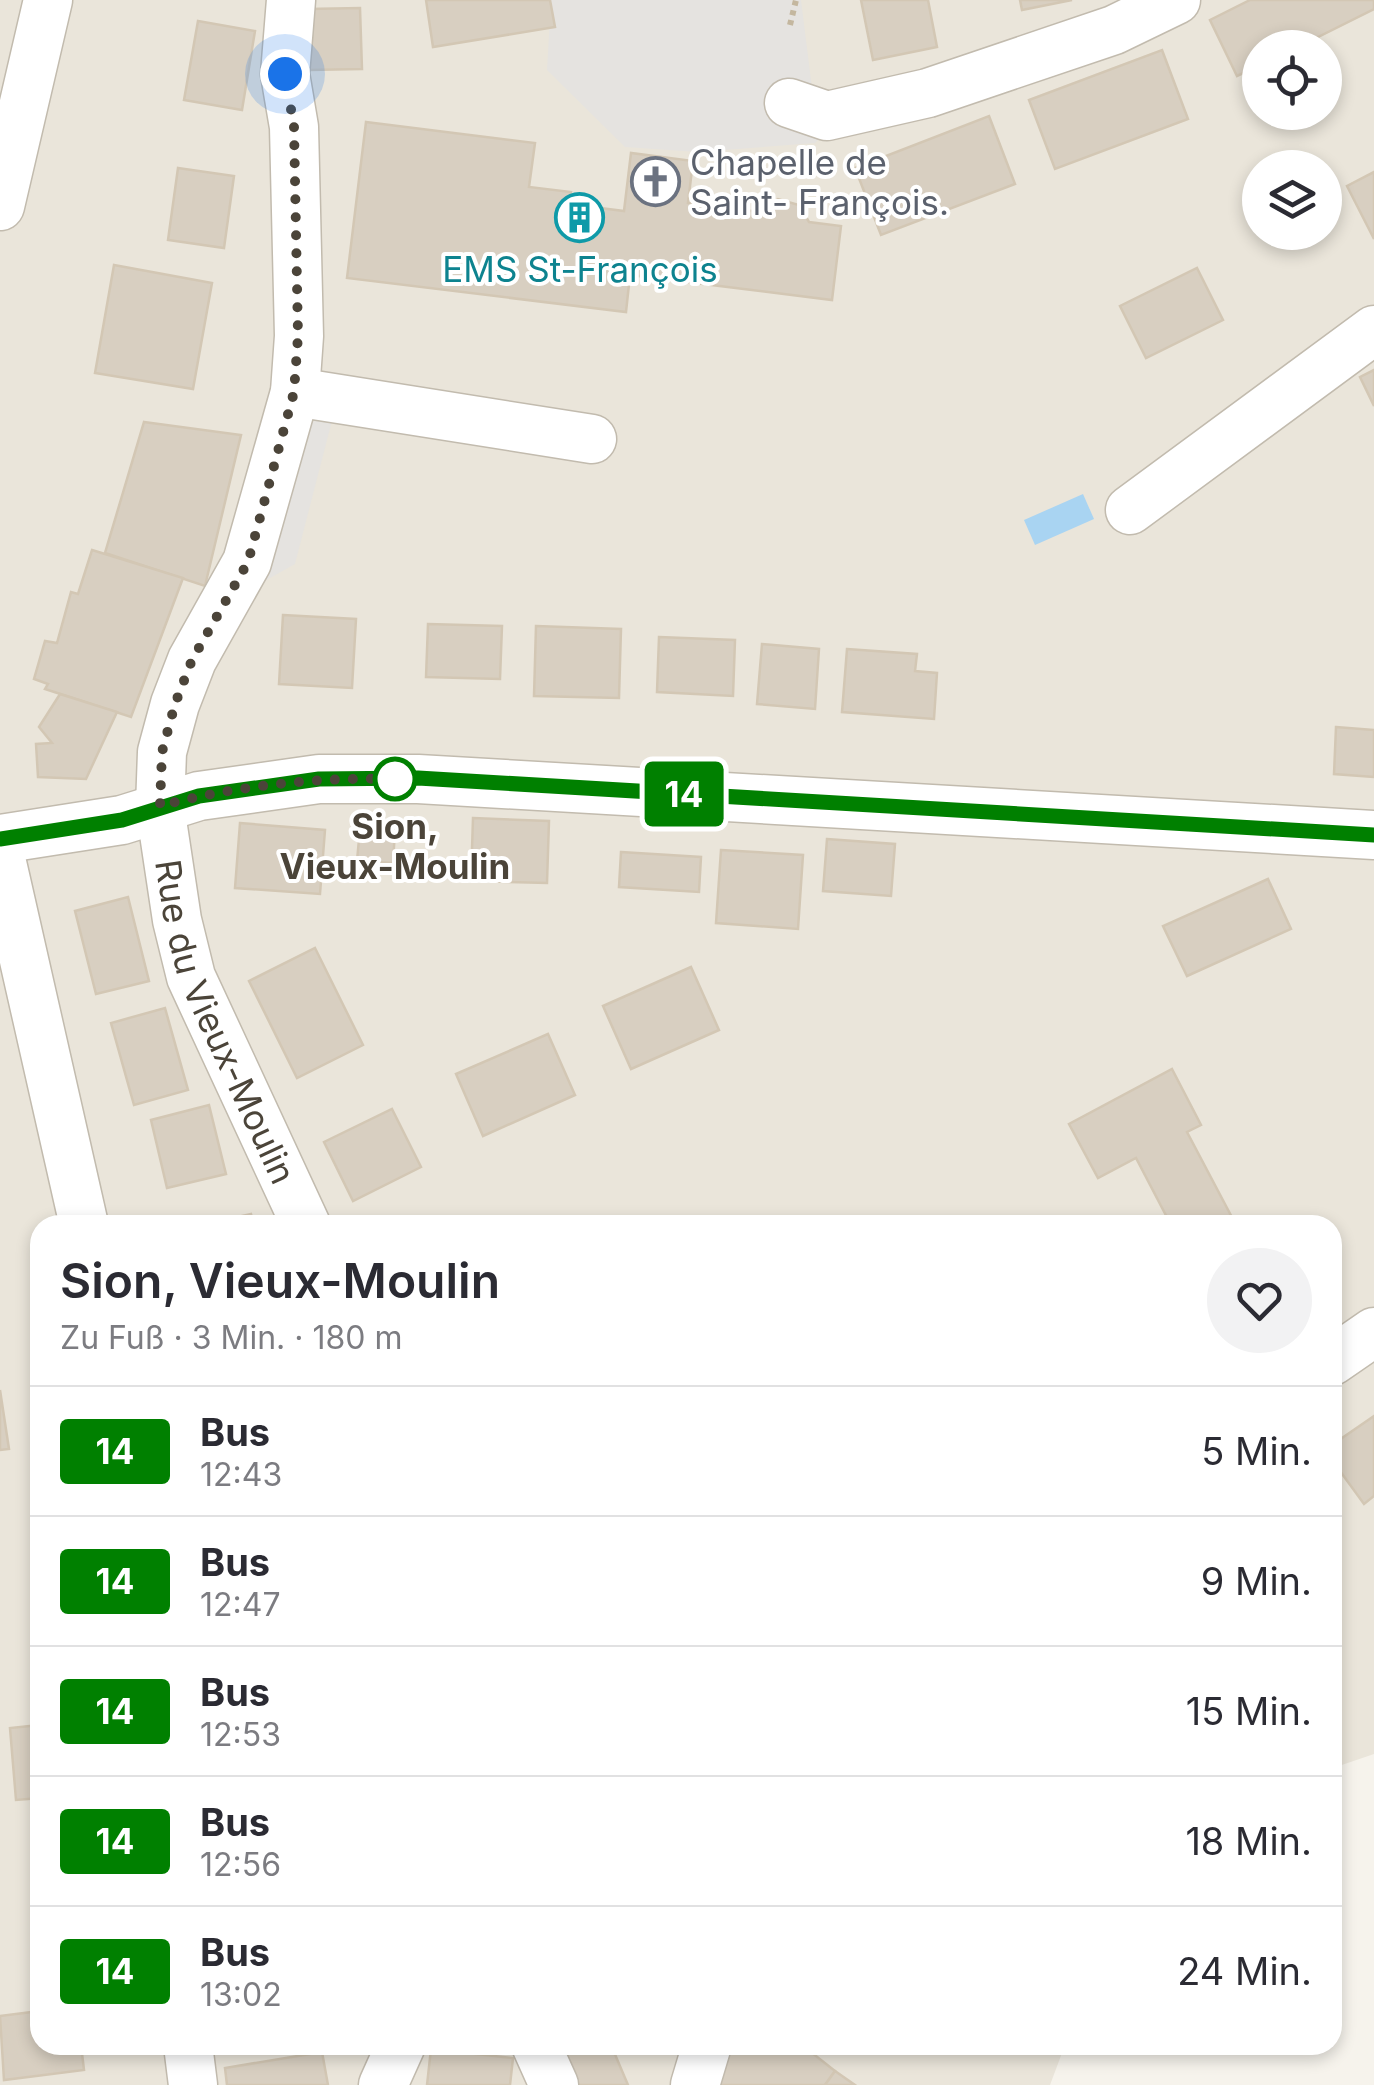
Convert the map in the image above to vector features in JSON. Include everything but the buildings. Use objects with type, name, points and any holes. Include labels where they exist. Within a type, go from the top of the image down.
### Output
[{"type":"street","points":[[0,206],[48,0]]},
{"type":"street","name":"Rue du Vieux-Moulin","points":[[291,0],[285,74],[294,127],[298,336],[294,392],[248,562],[192,660],[175,704],[162,752],[160,806],[174,904],[191,978],[301,1215]]},
{"type":"street","points":[[789,103],[827,116],[853,111],[1016,67],[1114,30],[1176,0]]},
{"type":"street","points":[[1130,510],[1374,330]]},
{"type":"street","points":[[294,392],[592,439]]},
{"type":"street","points":[[0,839],[122,820],[199,796],[319,779],[423,778],[1374,835]]},
{"type":"street","points":[[0,854],[82,1215]]},
{"type":"street","points":[[1342,1354],[1374,1332]]},
{"type":"street","points":[[189,2055],[193,2085]]},
{"type":"street","points":[[383,2085],[396,2055]]},
{"type":"street","points":[[540,2055],[554,2085]]},
{"type":"street","points":[[695,2085],[703,2055]]},
{"type":"path","points":[[790,25],[796,0]]},
{"type":"shaded area","points":[[0,0],[1374,0],[1374,1754],[1342,1765],[1342,1215],[30,1215],[30,2055],[1061,2055],[1050,2085],[0,2085]]},
{"type":"shaded area","points":[[551,0],[801,0],[814,104],[829,129],[815,143],[698,152],[625,147],[547,70]]},
{"type":"shaded area","points":[[334,413],[295,564],[254,587],[296,429]]},
{"type":"water","points":[[1083,494],[1094,519],[1035,545],[1024,520]]},
{"type":"bus line","name":"14","points":[[0,839],[122,820],[199,796],[319,779],[418,778],[1374,835]]},
{"type":"place","name":"Chapelle de Saint- François.","points":[[655,182]]},
{"type":"place","name":"EMS St-François","points":[[580,217]]},
{"type":"place","name":"Sion, Vieux-Moulin","points":[[395,779]]},
{"type":"route","points":[[285,74],[294,127],[298,336],[294,392],[248,562],[192,660],[175,704],[162,752],[160,806],[199,796],[319,779],[395,779]]}]
